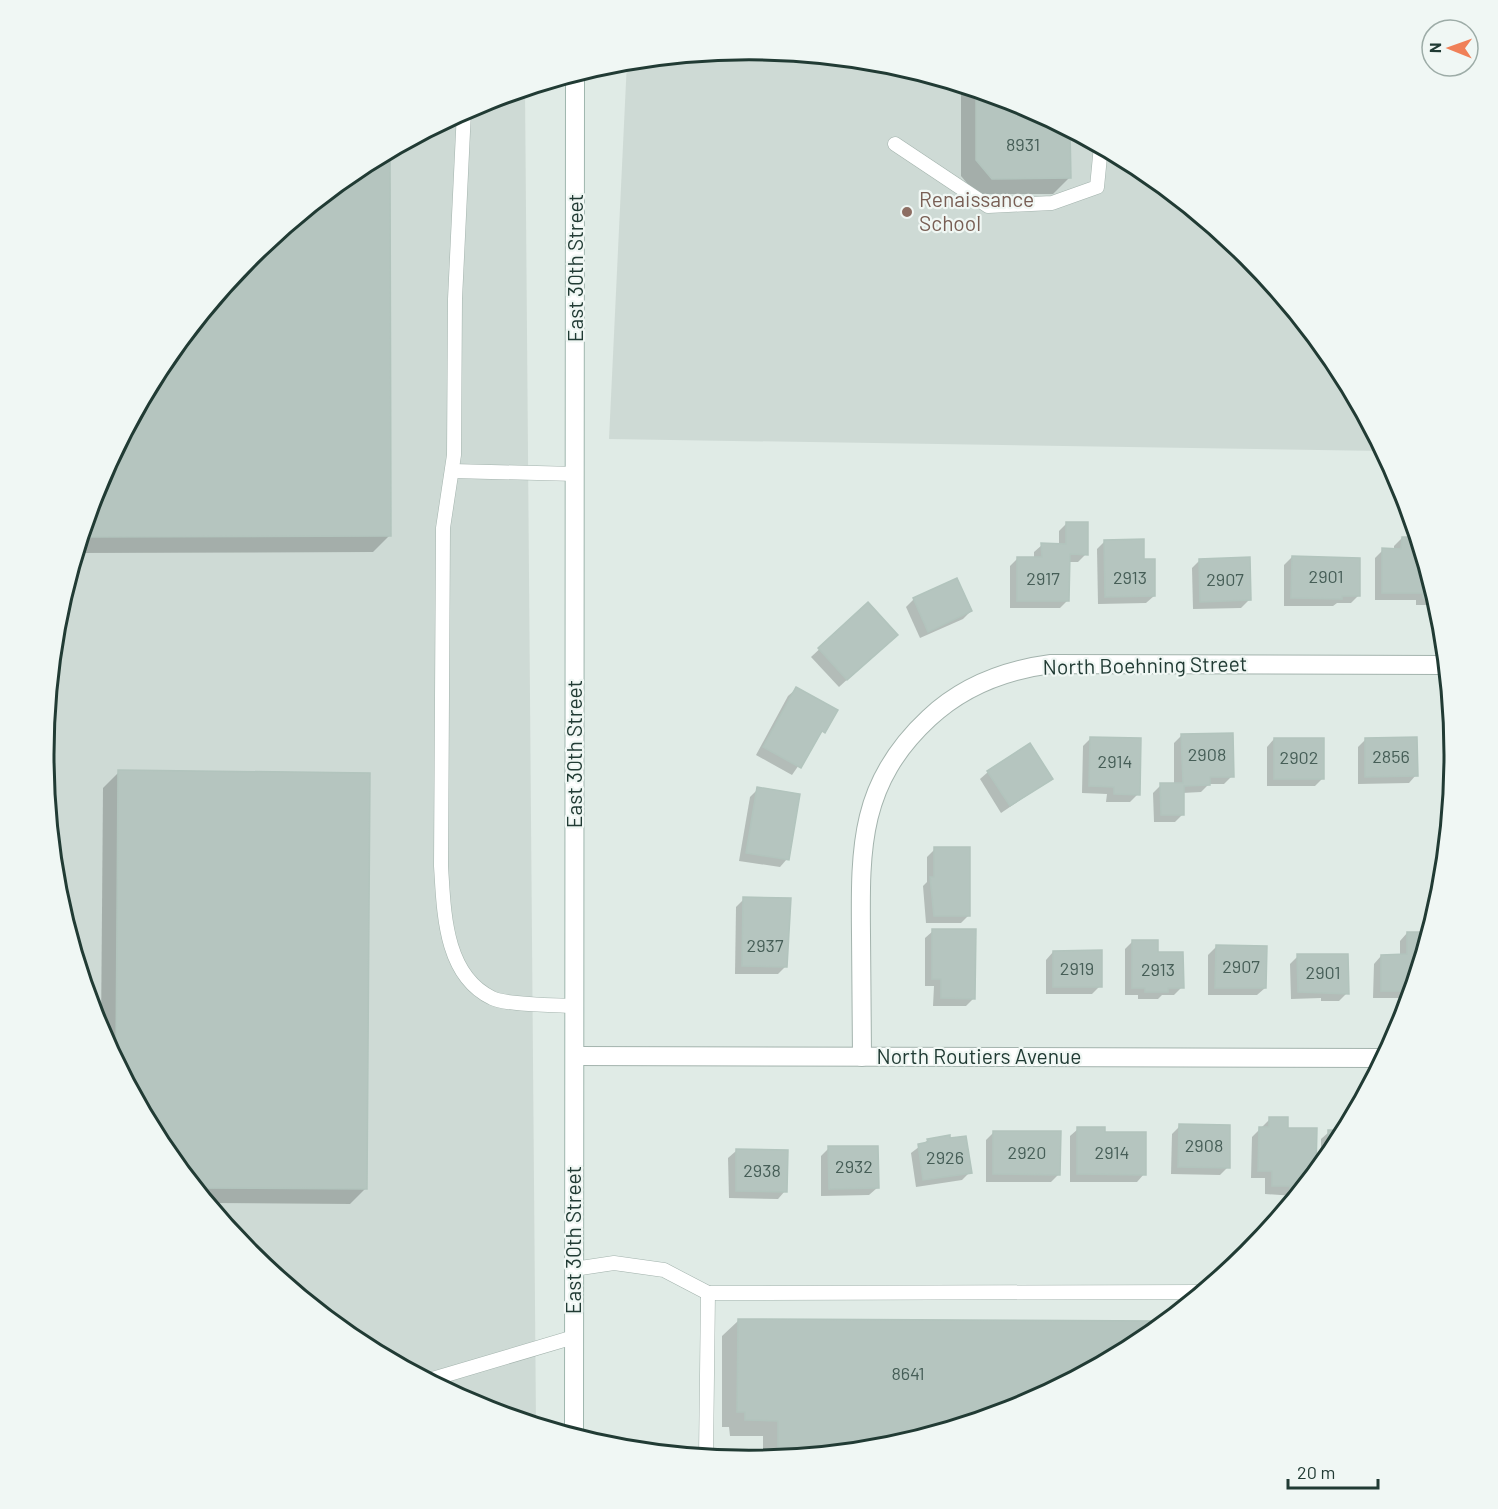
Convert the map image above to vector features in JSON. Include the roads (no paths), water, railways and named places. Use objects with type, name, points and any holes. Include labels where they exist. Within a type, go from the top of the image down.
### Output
[{"type":"street","name":"East 30th Street","points":[[574,1427],[575,82]]},
{"type":"street","name":"North Boehning Street","points":[[862,1057],[860,867],[869,812],[891,762],[907,739],[937,709],[960,694],[1011,672],[1051,664],[1438,665]]},
{"type":"street","name":"North Routiers Avenue","points":[[575,1056],[1374,1058]]},
{"type":"lane","points":[[464,121],[455,299],[454,455],[442,545],[441,866],[444,920],[454,956],[473,985],[493,999],[575,1006]]},
{"type":"lane","points":[[896,144],[988,206],[1052,203],[1097,187],[1100,156]]},
{"type":"lane","points":[[452,471],[576,474]]},
{"type":"lane","points":[[574,1269],[614,1263],[664,1270],[708,1293],[1189,1292]]},
{"type":"lane","points":[[706,1448],[708,1293]]},
{"type":"lane","points":[[440,1377],[574,1337]]},
{"type":"place","name":"Renaissance School","points":[[907,212]]}]
